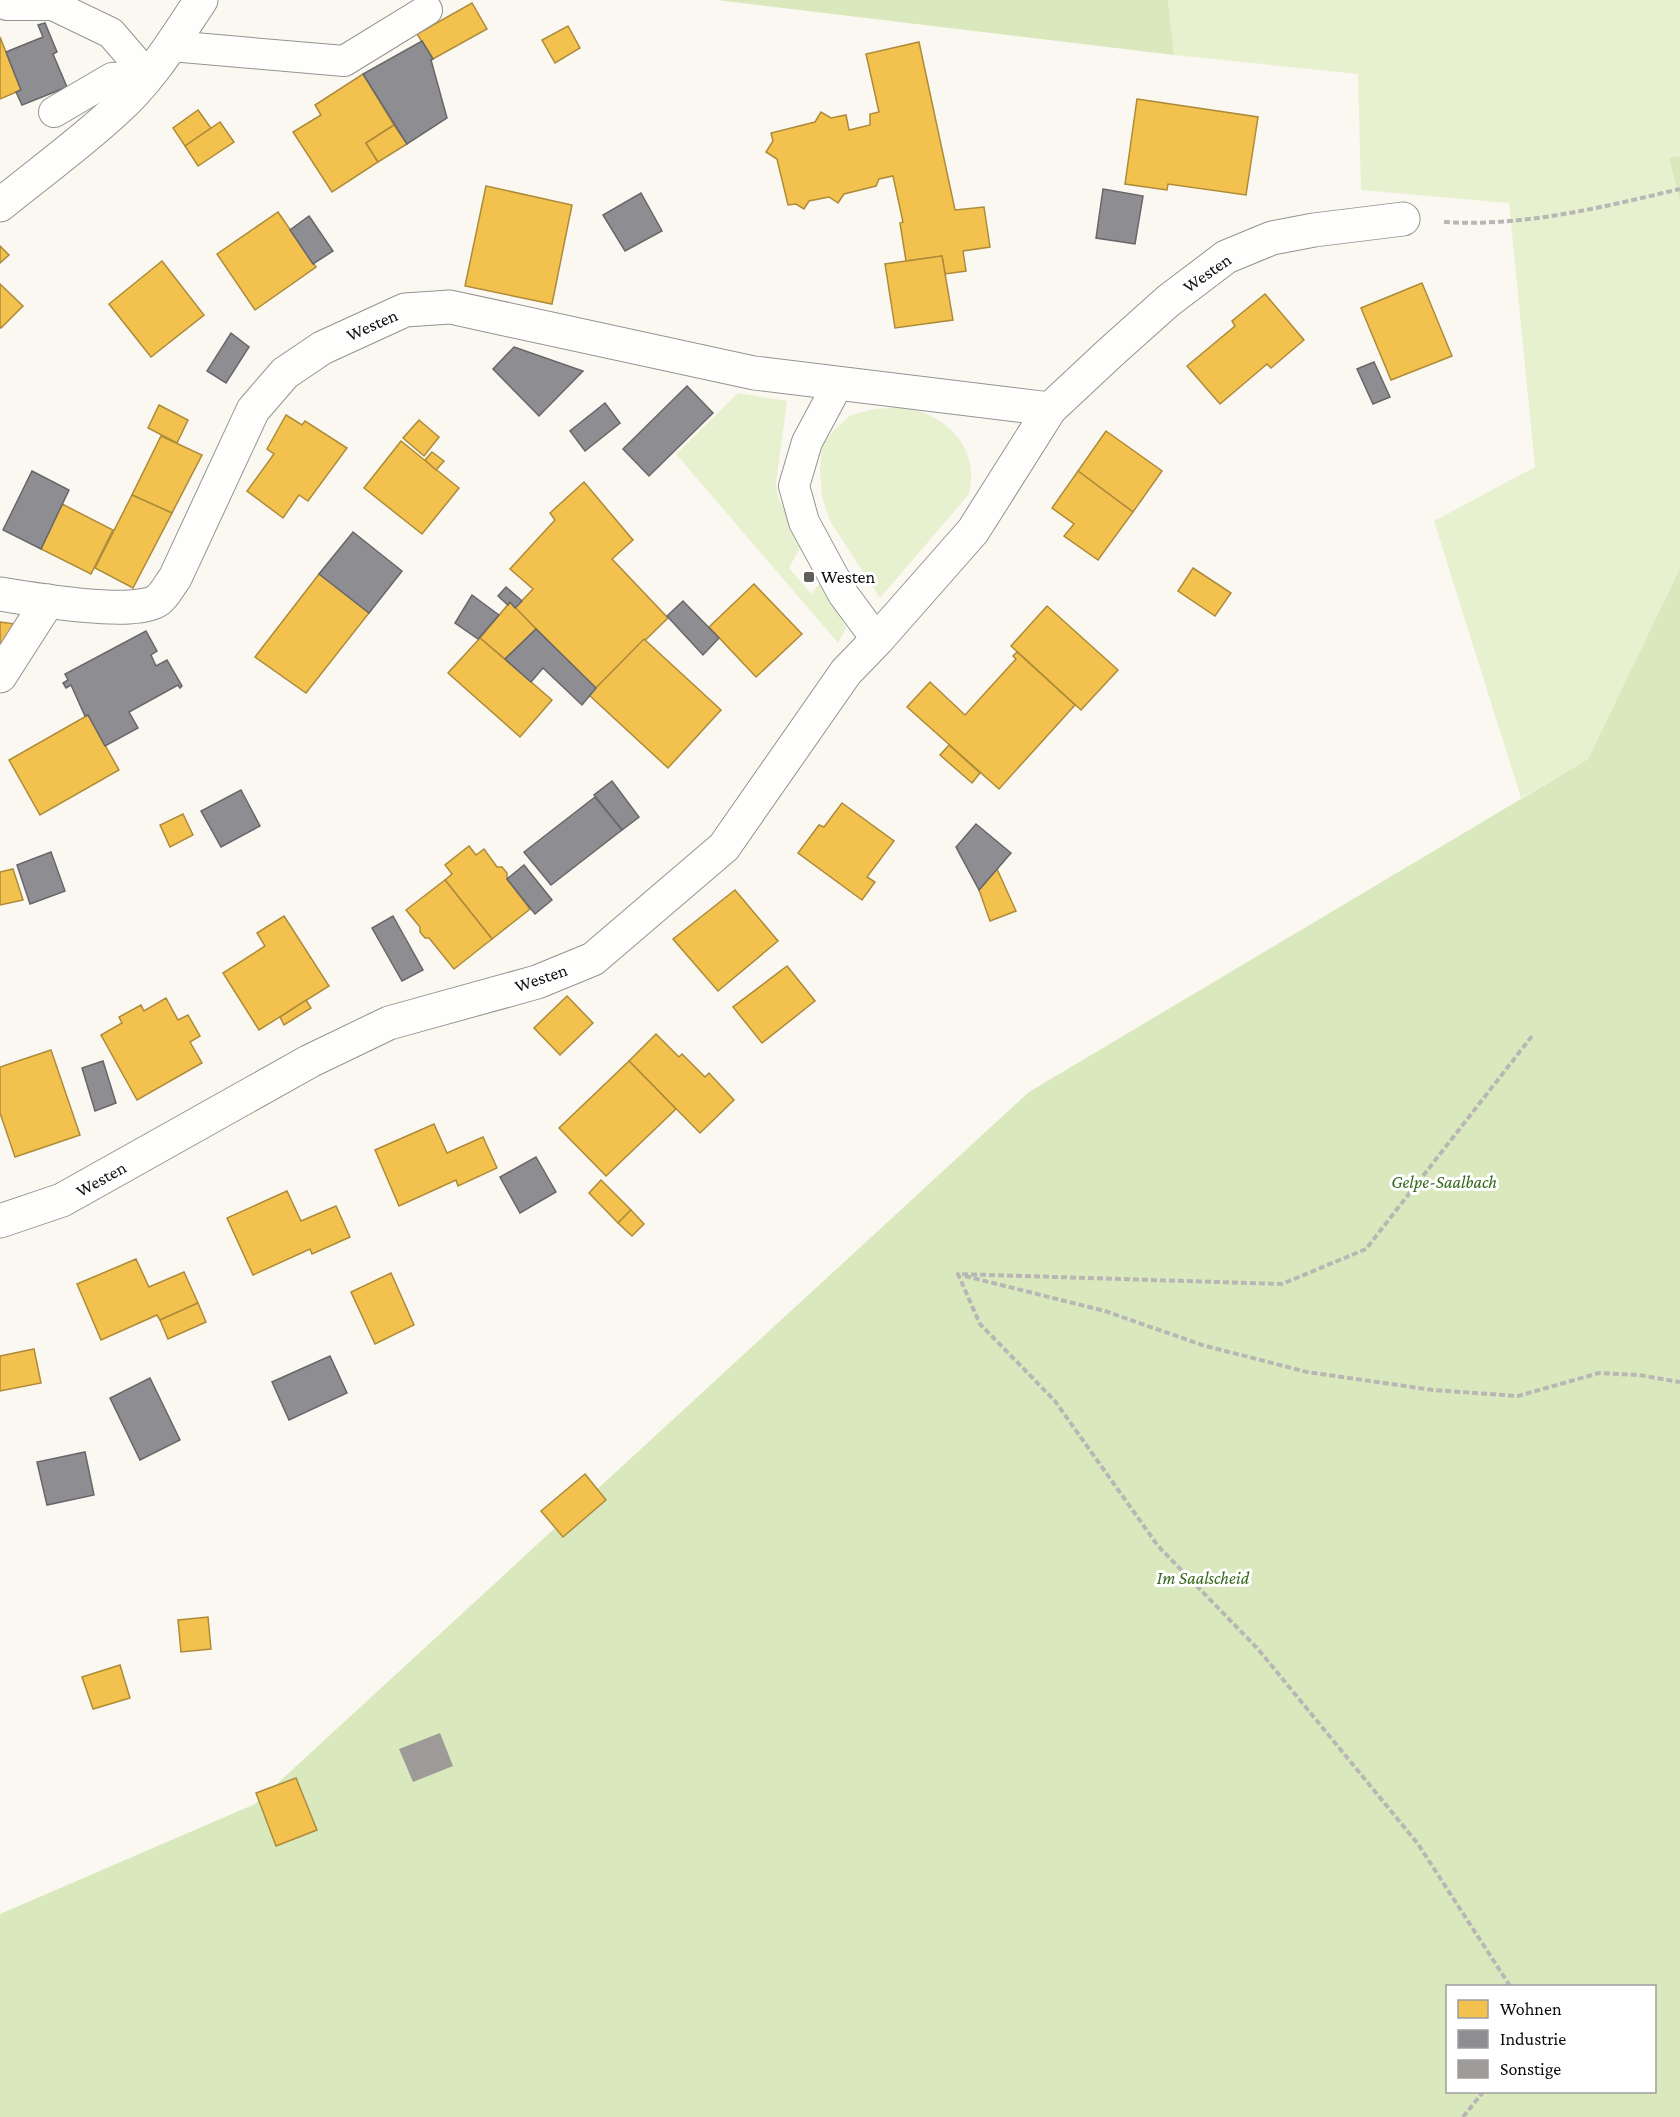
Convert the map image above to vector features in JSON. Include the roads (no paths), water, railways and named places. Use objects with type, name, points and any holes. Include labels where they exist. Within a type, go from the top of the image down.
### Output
[{"type":"street","points":[[0,205],[115,112],[148,76],[201,0]]},
{"type":"street","name":"Westen","points":[[0,1221],[62,1200],[310,1061],[389,1023],[537,982],[592,959],[724,847],[846,672],[878,640],[973,531],[1050,409],[1168,301],[1226,257],[1272,238],[1314,230],[1404,219]]},
{"type":"street","name":"Westen","points":[[0,594],[48,601],[133,608],[158,601],[176,578],[253,410],[285,373],[322,348],[405,310],[450,307],[754,373],[1050,409]]},
{"type":"street","points":[[0,676],[48,601]]},
{"type":"lane","points":[[7,5],[53,5],[111,33],[148,76]]},
{"type":"lane","points":[[171,46],[344,61],[427,10]]},
{"type":"lane","points":[[54,112],[112,78],[148,76]]},
{"type":"lane","points":[[838,384],[807,442],[794,486],[804,522],[843,594],[878,640]]},
{"type":"place","name":"Westen","points":[[809,577]]},
{"type":"park label","name":"Gelpe-Saalbach","points":[[1444,1182]]},
{"type":"park label","name":"Im Saalscheid","points":[[1203,1578]]}]
